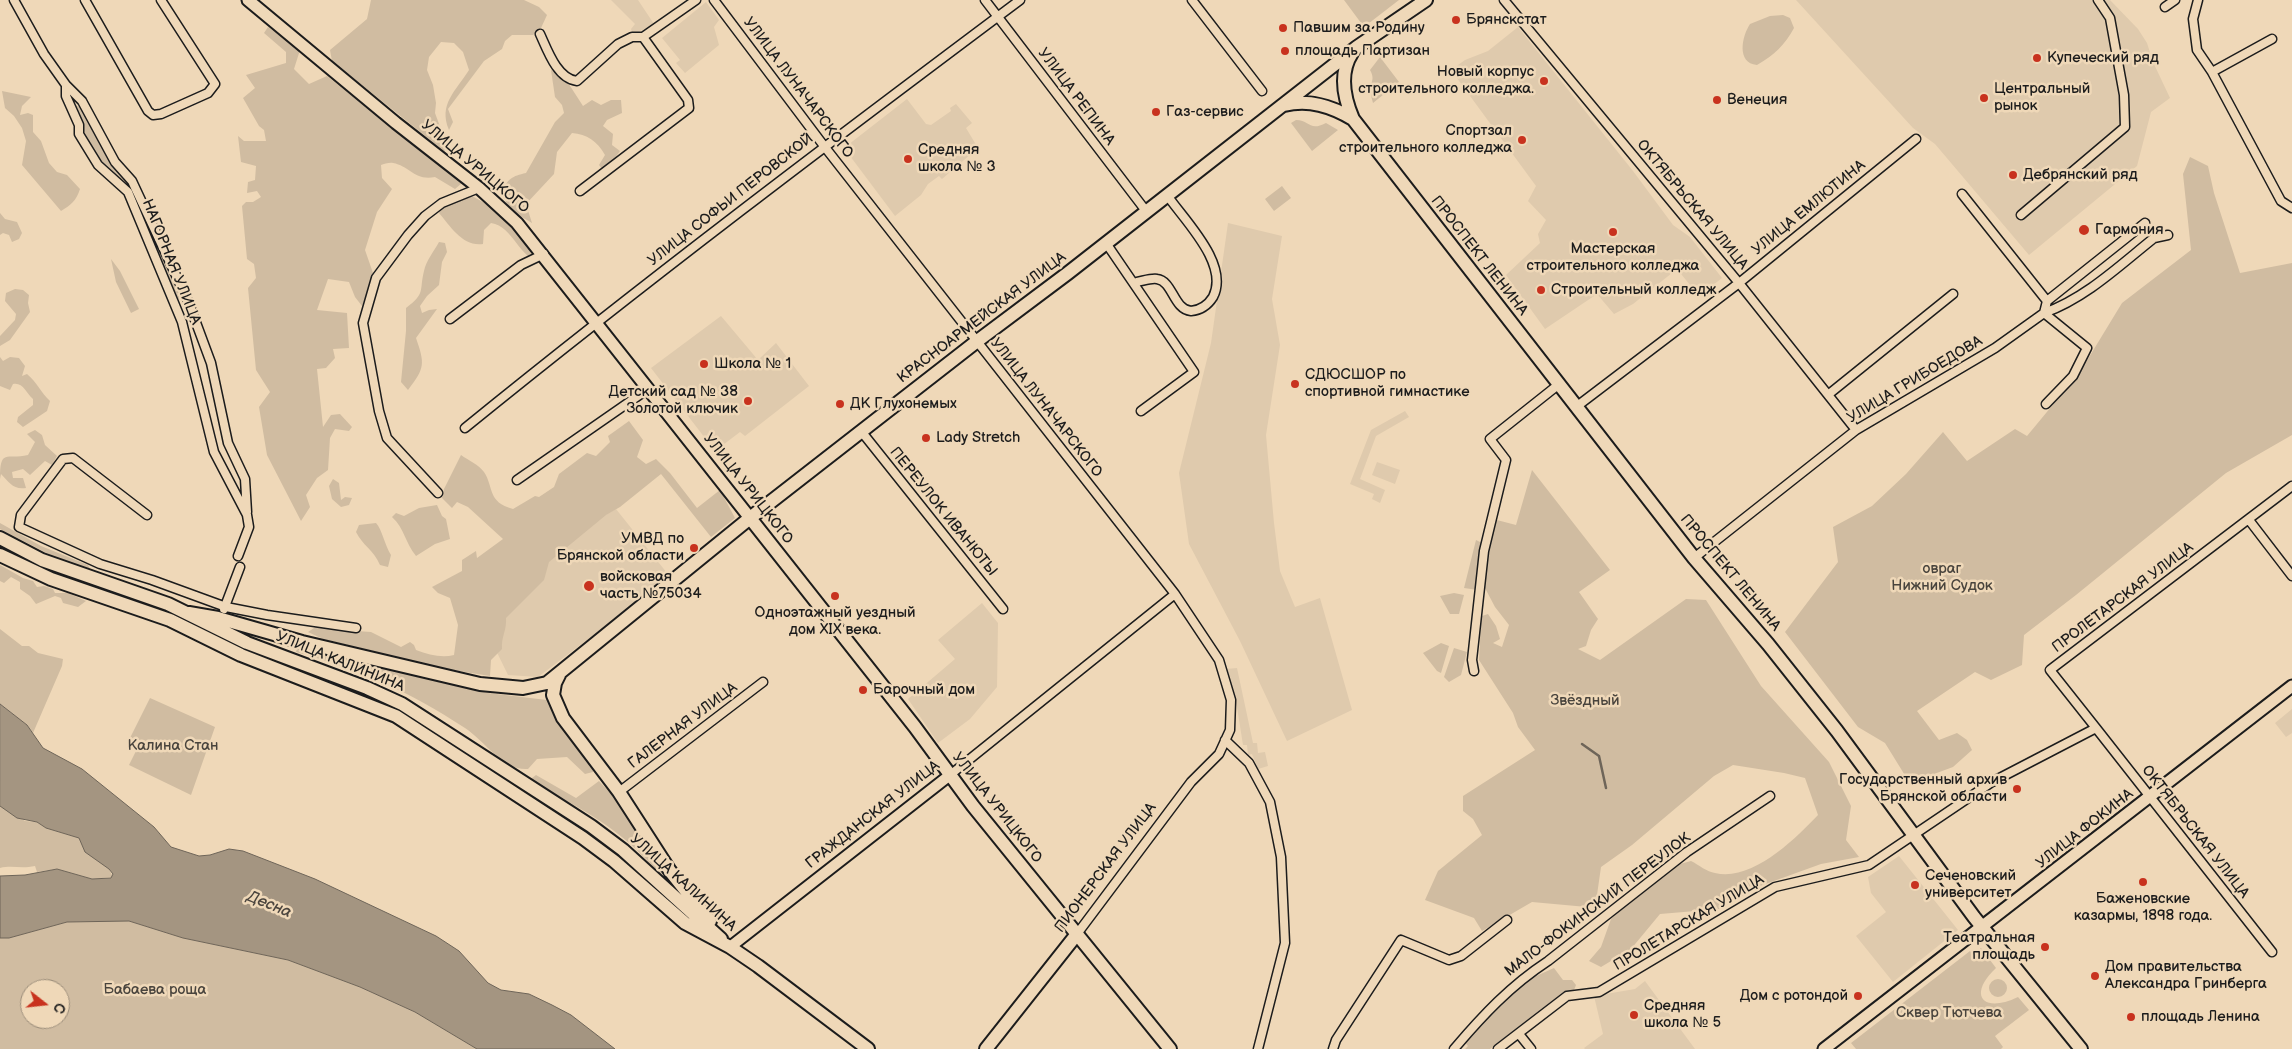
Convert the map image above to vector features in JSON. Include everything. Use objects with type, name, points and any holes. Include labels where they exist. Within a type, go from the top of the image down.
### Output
[{"type":"main road","name":"УЛИЦА УРИЦКОГО","points":[[248,0],[396,123],[479,188],[517,223],[544,254],[915,727],[973,806],[1170,1049]]},
{"type":"main road","name":"КРАСНОАРМЕЙСКАЯ УЛИЦА","points":[[189,614],[218,618],[302,642],[498,687],[523,688],[540,686],[554,678],[750,518],[1357,47],[1426,0]]},
{"type":"main road","points":[[1353,119],[1347,105],[1344,83],[1348,61],[1357,47]]},
{"type":"main road","points":[[1282,106],[1295,102],[1317,104],[1353,119]]},
{"type":"main road","name":"ПРОСПЕКТ ЛЕНИНА","points":[[1353,119],[1694,558],[1768,644],[1983,928],[2082,1049]]},
{"type":"main road","name":"УЛИЦА КАЛИНИНА","points":[[0,538],[32,556],[189,614],[242,640],[374,691],[413,710],[597,830],[623,850],[730,947],[868,1049]]},
{"type":"main road","name":"УЛИЦА КАЛИНИНА","points":[[0,555],[58,582],[170,620],[241,656],[396,716],[583,838],[614,861],[685,924],[730,947]]},
{"type":"main road","points":[[564,669],[555,683],[554,702],[566,722],[619,792],[670,871],[730,947]]},
{"type":"main road","name":"УЛИЦА ФОКИНА","points":[[1824,1049],[1983,928],[2292,686]]},
{"type":"main road","name":"ПИОНЕРСКАЯ УЛИЦА","points":[[986,1049],[1077,934]]},
{"type":"street","name":"НАГОРНАЯ УЛИЦА","points":[[14,0],[44,54],[66,85],[66,96],[79,126],[79,134],[98,165],[128,192],[182,322],[214,452],[247,515]]},
{"type":"street","points":[[85,0],[148,111],[153,115],[161,114],[208,93],[215,84],[161,0]]},
{"type":"street","points":[[540,34],[557,68],[573,81],[577,81],[618,44],[632,38],[643,37],[696,0]]},
{"type":"street","name":"УЛИЦА ЛУНАЧАРСКОГО","points":[[714,0],[824,146],[1174,594],[1219,660],[1231,700]]},
{"type":"street","name":"УЛИЦА РЕПИНА","points":[[984,0],[1146,211]]},
{"type":"street","name":"УЛИЦА СОФЬИ ПЕРОВСКОЙ","points":[[464,428],[596,322],[824,146],[1020,0]]},
{"type":"street","points":[[1192,0],[1262,91]]},
{"type":"street","name":"ОКТЯБРЬСКАЯ УЛИЦА","points":[[1504,0],[1739,283],[1856,430]]},
{"type":"street","points":[[2021,215],[2125,128],[2124,95],[2110,18],[2098,0]]},
{"type":"street","points":[[2165,8],[2175,0]]},
{"type":"street","points":[[2198,0],[2193,19],[2197,50],[2212,72],[2281,201],[2292,208]]},
{"type":"street","points":[[580,191],[689,108],[688,100],[643,37]]},
{"type":"street","points":[[2212,72],[2272,39]]},
{"type":"street","points":[[66,85],[82,100],[115,162],[132,181],[188,301],[211,363],[228,443],[245,479],[249,527],[238,556]]},
{"type":"street","name":"УЛИЦА ЕМЛЮТИНА","points":[[1576,407],[1739,283],[1916,139]]},
{"type":"street","points":[[438,493],[387,438],[379,411],[363,323],[376,278],[408,235],[425,216],[442,203],[479,188]]},
{"type":"street","points":[[1962,194],[2047,301]]},
{"type":"street","points":[[1137,282],[1156,279],[1163,281],[1181,307],[1191,311],[1204,307],[1215,291],[1217,274],[1212,260],[1199,238],[1167,195]]},
{"type":"street","points":[[2046,404],[2073,376],[2087,348],[2044,312],[2047,301],[2144,222]]},
{"type":"street","name":"УЛИЦА ГРИБОЕДОВА","points":[[1694,558],[1856,430],[1995,348],[2044,312],[2062,306],[2082,295],[2154,238],[2168,234]]},
{"type":"street","points":[[1106,243],[1194,372],[1141,411]]},
{"type":"street","points":[[450,319],[521,265],[544,254]]},
{"type":"street","points":[[1829,394],[1953,294]]},
{"type":"street","points":[[1474,671],[1472,655],[1486,538],[1506,460],[1490,439],[1558,385]]},
{"type":"street","points":[[518,480],[648,389]]},
{"type":"street","name":"ПЕРЕУЛОК ИВАНЮТЫ","points":[[861,432],[1003,609]]},
{"type":"street","points":[[147,515],[73,458],[63,459],[21,515],[19,527],[100,564],[152,580],[226,607],[356,628]]},
{"type":"street","name":"ПРОЛЕТАРСКАЯ УЛИЦА","points":[[1498,1049],[1567,996],[1599,992],[1775,887],[1869,865],[1964,799],[1992,782],[2096,728],[2050,670],[2292,486]]},
{"type":"street","points":[[2249,520],[2292,576]]},
{"type":"street","points":[[218,618],[226,607],[240,567]]},
{"type":"street","name":"ГРАЖДАНСКАЯ УЛИЦА","points":[[730,947],[950,775],[1174,594]]},
{"type":"street","name":"ГАЛЕРНАЯ УЛИЦА","points":[[619,792],[763,682]]},
{"type":"street","name":"ПИОНЕРСКАЯ УЛИЦА","points":[[1077,934],[1191,782],[1219,754],[1230,730],[1231,700]]},
{"type":"street","name":"ОКТЯБРЬСКАЯ УЛИЦА","points":[[2096,728],[2272,952]]},
{"type":"street","points":[[1225,740],[1249,763],[1270,802],[1281,857],[1285,943],[1258,1049]]},
{"type":"street","name":"МАЛО-ФОКИНСКИЙ ПЕРЕУЛОК","points":[[1454,1049],[1491,1006],[1527,976],[1687,852],[1770,796]]},
{"type":"street","points":[[1333,1049],[1341,1032],[1401,940],[1449,960],[1461,956],[1507,920]]},
{"type":"street","points":[[1519,1034],[1531,1049]]},
{"type":"shaded area","points":[[611,0],[638,0],[654,24],[633,35],[631,29],[635,24]]},
{"type":"shaded area","name":"Центральный рынок","points":[[1796,0],[2110,0],[2138,29],[2147,43],[2153,62],[2170,98],[2151,112],[2137,166],[2029,255],[1935,144],[1913,128]]},
{"type":"shaded area","points":[[706,2],[719,20],[714,27],[719,45],[685,73],[676,63],[680,60],[662,38]]},
{"type":"shaded area","points":[[1518,27],[1633,171],[1673,225],[1690,237],[1722,278],[1699,296],[1677,269],[1633,304],[1614,314],[1597,294],[1545,329],[1506,275],[1540,243],[1538,234],[1546,220],[1528,201],[1536,186],[1451,70],[1465,60],[1488,51]]},
{"type":"shaded area","name":"Средняя школа № 3","points":[[907,99],[926,124],[931,125],[951,111],[950,108],[956,104],[972,123],[966,128],[978,148],[942,179],[939,176],[928,184],[921,195],[895,216],[844,148]]},
{"type":"shaded area","points":[[1228,223],[1282,236],[1272,299],[1280,345],[1266,435],[1280,571],[1295,607],[1320,598],[1352,710],[1287,741],[1240,641],[1189,544],[1179,473],[1211,343]]},
{"type":"shaded area","points":[[721,316],[758,360],[776,343],[809,386],[745,436],[740,432],[715,451],[651,368]]},
{"type":"shaded area","points":[[1405,411],[1409,417],[1376,436],[1360,479],[1385,490],[1380,503],[1372,499],[1374,494],[1350,484],[1371,430]]},
{"type":"shaded area","points":[[1377,462],[1400,470],[1395,484],[1372,475]]},
{"type":"shaded area","name":"войсковая часть №75034","points":[[616,509],[667,573],[641,599],[538,677],[508,675],[486,630],[547,562],[601,517]]},
{"type":"shaded area","points":[[982,603],[998,623],[997,687],[970,719],[938,743],[908,699],[955,659],[938,640]]},
{"type":"shaded area","points":[[1237,668],[1253,743],[1257,743],[1258,753],[1265,752],[1268,766],[1258,769],[1252,754],[1248,755],[1247,745],[1243,745],[1237,707],[1226,669]]},
{"type":"shaded area","points":[[2292,709],[2292,733],[2286,737],[2275,723]]},
{"type":"shaded area","points":[[1899,856],[1958,930],[1893,982],[1856,936],[1886,912],[1871,893],[1868,877]]},
{"type":"shaded area","name":"Средняя школа № 5","points":[[1645,981],[1695,1049],[1585,1049],[1603,1034],[1594,996],[1635,989]]},
{"type":"green space","points":[[371,0],[524,0],[539,7],[547,15],[541,28],[533,35],[512,35],[505,41],[502,49],[484,61],[448,109],[453,122],[449,130],[446,121],[447,105],[454,91],[469,70],[463,52],[454,43],[441,42],[429,57],[427,70],[433,85],[436,103],[435,113],[442,132],[448,137],[448,149],[444,151],[332,61],[330,50],[367,19]]},
{"type":"green space","points":[[1344,0],[1399,0],[1364,27]]},
{"type":"green space","points":[[1783,15],[1790,18],[1794,28],[1787,40],[1774,53],[1757,65],[1750,63],[1743,54],[1743,42],[1750,24],[1770,16]]},
{"type":"green space","points":[[268,27],[300,50],[294,69],[309,84],[327,76],[462,183],[455,189],[435,177],[422,177],[399,165],[390,163],[381,165],[382,178],[392,189],[377,212],[365,250],[373,273],[370,288],[362,306],[355,297],[349,282],[328,279],[317,310],[347,313],[349,348],[333,349],[335,358],[326,368],[317,369],[323,427],[331,415],[340,414],[352,427],[349,431],[335,429],[330,438],[328,470],[317,478],[306,495],[310,507],[301,521],[267,455],[259,407],[270,392],[256,370],[248,288],[256,278],[254,264],[247,259],[242,206],[246,202],[253,202],[261,197],[257,191],[247,193],[248,182],[255,180],[256,166],[241,162],[238,136],[244,141],[266,141],[264,130],[259,126],[243,98],[255,88],[246,75],[286,63],[286,52],[264,33]]},
{"type":"green space","points":[[1380,57],[1399,82],[1373,103],[1369,88],[1372,79],[1370,70]]},
{"type":"green space","points":[[551,70],[563,75],[583,106],[592,100],[601,105],[611,100],[621,100],[622,113],[607,120],[603,126],[613,134],[612,145],[620,151],[612,162],[602,169],[599,165],[605,155],[599,146],[587,137],[572,133],[557,152],[554,174],[526,204],[532,223],[510,210],[501,192],[511,179],[526,173],[555,122],[564,113],[562,105],[555,97]]},
{"type":"green space","points":[[2,91],[31,97],[22,106],[20,115],[28,113],[33,115],[33,132],[41,141],[49,163],[57,172],[67,175],[80,189],[73,202],[61,211],[22,165],[26,141],[22,128],[14,116],[5,108]]},
{"type":"green space","points":[[75,105],[80,107],[105,151],[127,179],[139,199],[146,222],[136,205],[131,189],[104,165],[83,135]]},
{"type":"green space","points":[[1301,120],[1313,126],[1326,123],[1338,130],[1312,151],[1291,123]]},
{"type":"green space","name":"овраг Нижний Судок","points":[[2190,157],[2208,166],[2214,193],[2240,273],[2292,263],[2292,435],[2226,473],[2024,635],[2022,665],[1991,680],[1975,672],[1917,711],[1939,740],[1957,733],[1967,740],[1972,750],[1953,767],[1934,774],[1921,782],[1906,777],[1885,743],[1858,727],[1785,632],[1838,562],[1833,527],[1872,506],[1906,474],[1943,432],[1967,461],[2015,429],[2027,436],[2080,372],[2122,303],[2191,250],[2183,174]]},
{"type":"green space","points":[[1282,186],[1291,198],[1274,211],[1265,199]]},
{"type":"green space","points":[[471,196],[488,205],[506,220],[528,246],[531,254],[541,258],[543,262],[528,256],[499,225],[491,223],[484,230],[483,244],[469,242],[458,235],[439,213],[441,208]]},
{"type":"green space","points":[[0,213],[5,219],[17,222],[22,233],[19,239],[12,242],[9,235],[3,233],[0,235]]},
{"type":"green space","points":[[439,242],[445,243],[447,252],[442,262],[439,285],[427,296],[420,306],[422,313],[437,309],[416,338],[421,354],[422,366],[418,376],[408,390],[401,382],[406,331],[406,308],[417,299],[421,291],[425,267]]},
{"type":"green space","points":[[161,247],[182,296],[181,300],[176,298],[157,254],[158,248]]},
{"type":"green space","points":[[111,259],[120,271],[139,309],[131,313],[116,282]]},
{"type":"green space","points":[[15,289],[23,290],[29,295],[30,312],[10,340],[0,346],[0,336],[15,320],[16,314],[5,301],[6,293]]},
{"type":"green space","points":[[0,357],[3,361],[10,357],[19,358],[25,366],[22,376],[27,374],[34,380],[50,401],[47,411],[23,427],[17,422],[18,417],[33,405],[33,399],[19,385],[13,384],[10,390],[0,386]]},
{"type":"green space","points":[[629,421],[643,440],[637,457],[646,464],[656,459],[670,473],[697,508],[720,490],[735,518],[711,537],[661,474],[620,507],[606,515],[549,562],[544,580],[506,618],[502,649],[491,660],[490,676],[446,669],[323,639],[308,632],[317,626],[328,629],[371,632],[401,647],[410,642],[416,650],[426,653],[440,656],[454,655],[458,625],[450,598],[438,593],[432,587],[462,571],[462,560],[476,551],[477,558],[503,539],[468,507],[457,502],[452,508],[442,498],[444,489],[461,455],[482,469],[495,498],[505,506],[513,509],[535,496],[539,497],[554,487],[559,474],[587,453],[596,456],[610,442],[608,436]]},
{"type":"green space","points":[[35,430],[42,435],[45,445],[57,456],[52,465],[45,461],[30,475],[23,469],[12,472],[13,478],[23,478],[26,488],[18,488],[1,474],[0,479],[1,463],[6,457],[28,455],[35,442],[27,434]]},
{"type":"green space","name":"Звёздный","points":[[1532,470],[1610,570],[1579,592],[1598,619],[1591,630],[1586,646],[1578,649],[1600,660],[1686,599],[1706,600],[1761,686],[1829,762],[1851,806],[1846,840],[1859,857],[1821,864],[1760,886],[1719,909],[1660,914],[1631,949],[1601,967],[1589,961],[1601,947],[1611,919],[1649,883],[1673,866],[1691,861],[1715,873],[1729,874],[1743,871],[1758,865],[1772,856],[1818,815],[1805,778],[1733,765],[1714,776],[1632,845],[1601,867],[1597,895],[1587,907],[1532,902],[1482,931],[1474,918],[1425,900],[1438,871],[1482,835],[1473,819],[1463,811],[1463,796],[1535,750],[1518,727],[1513,713],[1479,660],[1480,642],[1478,631],[1482,616],[1488,614],[1496,626],[1500,639],[1493,643],[1502,647],[1509,625],[1495,607],[1485,588],[1486,556],[1493,519],[1516,525]]},
{"type":"green space","points":[[333,479],[339,483],[341,500],[345,497],[352,498],[349,505],[341,507],[332,499],[329,486]]},
{"type":"green space","points":[[437,505],[442,516],[446,519],[450,539],[435,544],[416,556],[400,526],[392,517],[396,513],[404,516],[419,508]]},
{"type":"green space","points":[[0,523],[41,546],[88,565],[92,572],[66,563],[0,529]]},
{"type":"green space","points":[[376,523],[391,555],[388,567],[380,565],[356,532],[359,525]]},
{"type":"green space","points":[[1476,540],[1482,543],[1478,590],[1464,588]]},
{"type":"green space","points":[[0,544],[50,570],[172,612],[180,618],[94,590],[17,559],[0,549]]},
{"type":"green space","points":[[0,565],[23,578],[33,581],[37,587],[44,586],[53,589],[55,593],[68,593],[86,601],[78,607],[63,603],[61,598],[55,596],[36,604],[30,596],[20,589],[20,582],[11,577],[4,583],[0,581]]},
{"type":"green space","points":[[1454,593],[1464,595],[1459,614],[1450,614],[1440,596]]},
{"type":"green space","points":[[0,629],[22,646],[29,646],[38,653],[63,659],[62,666],[33,733],[27,725],[0,704]]},
{"type":"green space","points":[[1441,643],[1449,646],[1441,673],[1437,671],[1423,653]]},
{"type":"green space","points":[[297,647],[488,693],[547,700],[555,715],[593,765],[593,772],[585,774],[567,757],[537,759],[528,769],[510,765],[465,728],[424,703],[363,674],[296,652]]},
{"type":"green space","points":[[1454,648],[1467,652],[1461,675],[1449,682],[1444,677]]},
{"type":"green space","name":"Калина Стан","points":[[150,698],[215,727],[191,795],[129,765],[139,745],[129,740]]},
{"type":"green space","points":[[536,775],[576,798],[599,781],[624,808],[665,873],[660,874],[630,844],[599,820],[566,800],[528,781]]},
{"type":"green space","points":[[0,806],[25,821],[37,822],[46,828],[79,838],[109,869],[113,877],[92,879],[57,869],[37,872],[35,866],[0,868]]},
{"type":"green space","name":"Бабаева роща","points":[[129,921],[183,938],[288,960],[360,987],[415,1012],[477,1049],[0,1049],[0,938],[9,938],[67,922]]},
{"type":"green space","name":"Сквер Тютчева","points":[[1981,948],[1996,968],[1982,986],[1981,994],[1983,999],[1996,1003],[2006,1002],[2018,997],[2029,1010],[1995,1036],[2003,1047],[2001,1049],[1856,1049],[1851,1043],[1970,951],[1973,954]]},
{"type":"green space","points":[[1554,968],[1563,980],[1572,980],[1576,985],[1574,990],[1490,1049],[1465,1049],[1468,1046],[1463,1040],[1493,1007],[1525,981]]},
{"type":"green space","points":[[1994,979],[2002,979],[2007,984],[2005,995],[1994,997],[1989,992],[1989,984]]},
{"type":"water","name":"Десна","points":[[0,704],[27,725],[43,748],[82,769],[154,827],[171,847],[199,856],[210,855],[229,849],[243,851],[315,879],[436,936],[459,951],[488,983],[501,990],[529,994],[552,1005],[571,1015],[615,1049],[477,1049],[415,1012],[360,987],[288,960],[183,938],[129,921],[67,922],[9,938],[0,938],[0,876],[25,875],[57,869],[92,879],[111,878],[113,874],[85,852],[79,838],[46,828],[37,822],[17,818],[0,806]]},
{"type":"waterway","points":[[1582,744],[1599,756],[1606,788]]},
{"type":"place","name":"Брянскстат","points":[[1456,20]]},
{"type":"place","name":"Павшим за Родину","points":[[1283,28]]},
{"type":"place","name":"площадь Партизан","points":[[1285,51]]},
{"type":"place","name":"Купеческий ряд","points":[[2037,58]]},
{"type":"place","name":"Новый корпус строительного колледжа.","points":[[1544,81]]},
{"type":"place","name":"Центральный рынок","points":[[1984,98]]},
{"type":"place","name":"Венеция","points":[[1717,100]]},
{"type":"place","name":"Газ-сервис","points":[[1156,112]]},
{"type":"place","name":"Спортзал строительного колледжа","points":[[1522,140]]},
{"type":"place","name":"Средняя школа № 3","points":[[908,159]]},
{"type":"place","name":"Дебрянский ряд","points":[[2013,175]]},
{"type":"place","name":"Гармония","points":[[2084,230]]},
{"type":"place","name":"Мастерская строительного колледжа","points":[[1613,232]]},
{"type":"place","name":"Строительный колледж","points":[[1541,290]]},
{"type":"place","name":"Школа № 1","points":[[704,364]]},
{"type":"place","name":"СДЮСШОР по спортивной гимнастике","points":[[1295,384]]},
{"type":"place","name":"Детский сад № 38 Золотой ключик","points":[[748,401]]},
{"type":"place","name":"ДК Глухонемых","points":[[840,404]]},
{"type":"place","name":"Lady Stretch","points":[[926,438]]},
{"type":"place","name":"УМВД по Брянской области","points":[[694,548]]},
{"type":"place","name":"войсковая часть №75034","points":[[589,586]]},
{"type":"place","name":"Одноэтажный уездный дом XIX века.","points":[[835,596]]},
{"type":"place","name":"Барочный дом","points":[[863,690]]},
{"type":"place","name":"Государственный архив Брянской области","points":[[2017,789]]},
{"type":"place","name":"Баженовские казармы, 1898 года.","points":[[2143,882]]},
{"type":"place","name":"Сеченовский университет","points":[[1915,885]]},
{"type":"place","name":"Театральная площадь","points":[[2045,947]]},
{"type":"place","name":"Дом правительства Александра Гринберга","points":[[2095,976]]},
{"type":"place","name":"Дом с ротондой","points":[[1858,996]]},
{"type":"place","name":"Средняя школа № 5","points":[[1634,1015]]},
{"type":"place","name":"площадь Ленина","points":[[2131,1017]]}]
